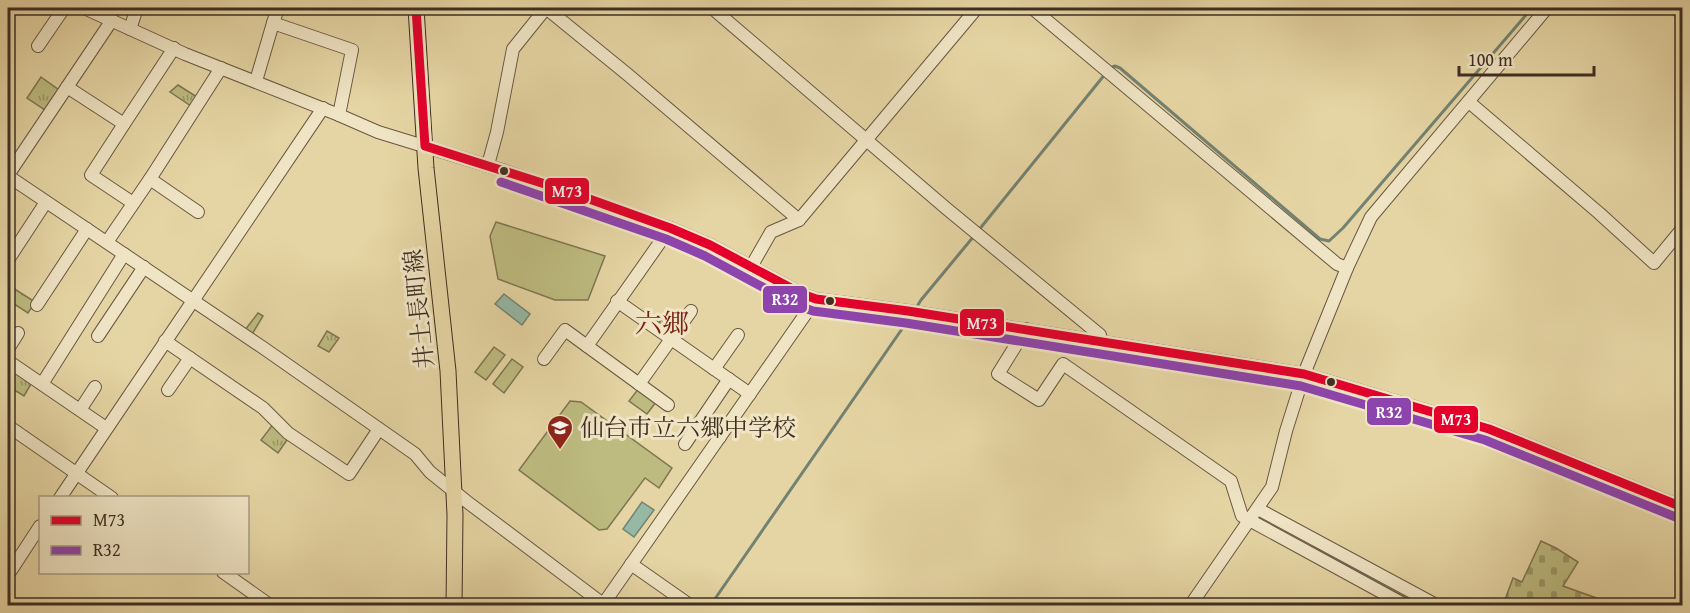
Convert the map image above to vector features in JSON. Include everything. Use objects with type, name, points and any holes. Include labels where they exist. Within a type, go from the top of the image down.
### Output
[{"type":"main road","name":"井土長町線","points":[[416,8],[424,146],[448,370],[454,490],[454,606]]},
{"type":"street","points":[[8,13],[11,8]]},
{"type":"street","points":[[38,46],[64,8]]},
{"type":"street","points":[[84,8],[221,68],[378,132],[488,165],[670,228],[710,245],[802,294],[816,299],[1026,329],[1304,374],[1489,429],[1683,507]]},
{"type":"street","points":[[130,29],[137,8]]},
{"type":"street","points":[[256,81],[278,8]]},
{"type":"street","points":[[488,165],[497,132],[513,49],[546,8],[799,220]]},
{"type":"street","points":[[712,8],[1100,335],[1101,341]]},
{"type":"street","points":[[751,267],[771,232],[799,220],[977,8]]},
{"type":"street","points":[[1032,8],[1337,264],[1347,267]]},
{"type":"street","points":[[1190,606],[1272,488],[1286,431],[1304,374],[1347,267],[1371,217],[1547,8]]},
{"type":"street","points":[[1675,8],[1683,14]]},
{"type":"street","points":[[112,20],[8,175],[415,454],[430,472],[603,605],[816,299]]},
{"type":"street","points":[[273,23],[352,50],[339,115]]},
{"type":"street","points":[[133,203],[91,175],[174,48]]},
{"type":"street","points":[[107,242],[221,68]]},
{"type":"street","points":[[67,87],[124,124]]},
{"type":"street","points":[[1469,102],[1654,263],[1683,229]]},
{"type":"street","points":[[61,496],[323,108]]},
{"type":"street","points":[[150,179],[198,212]]},
{"type":"street","points":[[8,260],[12,243],[46,202]]},
{"type":"street","points":[[587,346],[670,228]]},
{"type":"street","points":[[37,305],[87,229]]},
{"type":"street","points":[[42,384],[124,254]]},
{"type":"street","points":[[98,336],[144,267]]},
{"type":"street","points":[[617,301],[750,394]]},
{"type":"street","points":[[639,384],[691,311]]},
{"type":"street","points":[[1026,329],[998,374],[1039,400],[1063,364],[1231,481],[1242,516],[1254,514],[1438,606]]},
{"type":"street","points":[[544,359],[565,330],[668,405]]},
{"type":"street","points":[[8,349],[18,333]]},
{"type":"street","points":[[714,369],[738,335]]},
{"type":"street","points":[[165,341],[263,408],[288,433],[349,474],[378,429]]},
{"type":"street","points":[[168,390],[190,358]]},
{"type":"street","points":[[8,361],[106,428]]},
{"type":"street","points":[[685,444],[729,379]]},
{"type":"street","points":[[80,410],[95,387]]},
{"type":"street","points":[[700,423],[720,437]]},
{"type":"street","points":[[8,426],[109,496]]},
{"type":"street","points":[[1254,514],[1407,606]]},
{"type":"street","points":[[8,575],[39,528]]},
{"type":"street","points":[[631,564],[672,600],[691,606]]},
{"type":"street","points":[[224,574],[271,606]]},
{"type":"green space","points":[[41,77],[59,90],[45,110],[27,98]]},
{"type":"green space","points":[[178,85],[197,97],[191,106],[170,92]]},
{"type":"green space","points":[[496,222],[605,256],[588,300],[555,300],[498,279],[490,236]]},
{"type":"green space","points":[[13,288],[35,302],[28,313],[8,300],[8,295]]},
{"type":"green space","points":[[668,309],[681,318],[675,328],[668,330],[658,324]]},
{"type":"green space","points":[[258,313],[263,316],[251,336],[245,330]]},
{"type":"green space","points":[[327,331],[339,338],[329,352],[318,346]]},
{"type":"green space","points":[[494,347],[505,355],[486,380],[475,372]]},
{"type":"green space","points":[[512,359],[523,367],[504,393],[493,384]]},
{"type":"green space","points":[[8,368],[31,384],[24,396],[8,386]]},
{"type":"green space","points":[[639,388],[656,402],[647,414],[629,401]]},
{"type":"green space","points":[[570,401],[581,402],[672,468],[659,488],[645,478],[607,529],[599,530],[519,470]]},
{"type":"green space","points":[[274,423],[289,437],[278,453],[261,440]]},
{"type":"green space","points":[[1541,541],[1578,562],[1563,586],[1602,600],[1599,605],[1503,605],[1513,578],[1522,582]]},
{"type":"shaded area","points":[[504,294],[530,314],[522,325],[495,304]]},
{"type":"shaded area","points":[[642,502],[654,510],[634,537],[623,529]]},
{"type":"waterway","points":[[1110,68],[1115,66],[1120,68],[1320,239],[1329,241],[1343,228],[1532,8]]},
{"type":"waterway","points":[[978,231],[1106,73]]},
{"type":"waterway","points":[[916,308],[974,236]]},
{"type":"waterway","points":[[710,606],[911,316]]},
{"type":"waterway","points":[[1313,548],[1420,606]]},
{"type":"transit line","name":"M73","points":[[416,8],[425,146],[567,191],[670,228],[710,245],[802,294],[816,299],[908,311],[1304,374],[1489,429],[1682,507]]},
{"type":"transit line","name":"R32","points":[[501,182],[666,239],[705,256],[796,305],[813,311],[906,323],[1301,386],[1485,440],[1678,518]]},
{"type":"place","name":"仙台市立六郷中学校","points":[[560,451]]},
{"type":"district","name":"六郷","points":[[662,324]]}]
